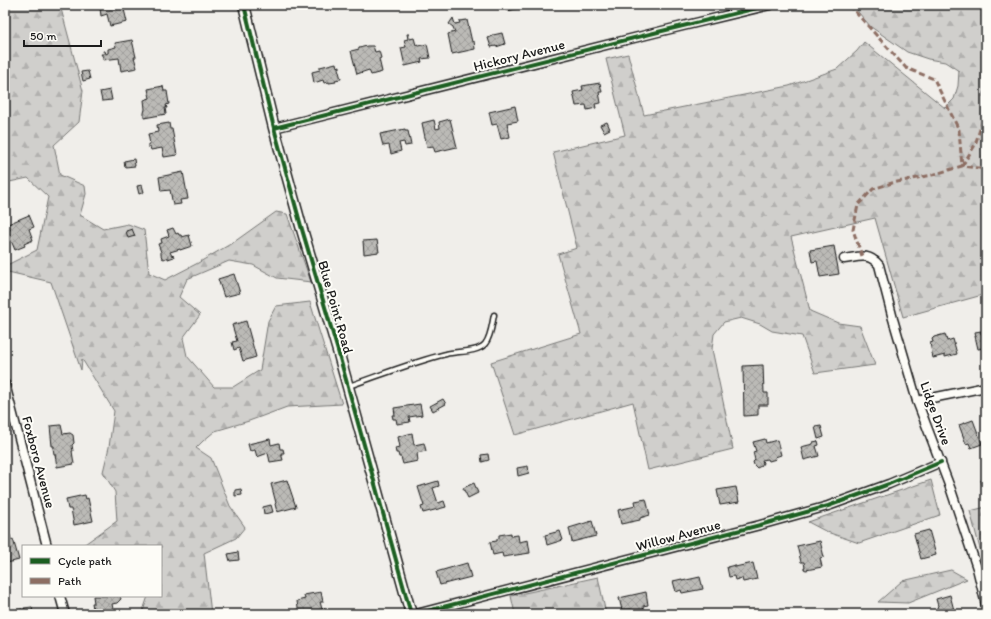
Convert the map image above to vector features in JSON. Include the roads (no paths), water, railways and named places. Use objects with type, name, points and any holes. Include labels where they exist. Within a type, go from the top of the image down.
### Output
[{"type":"street","name":"Blue Point Road","points":[[244,5],[274,128],[348,386],[411,614]]},
{"type":"street","name":"Hickory Avenue","points":[[274,128],[770,5]]},
{"type":"street","name":"Lidge Drive","points":[[844,259],[866,256],[874,259],[879,265],[917,401],[951,490],[971,549],[986,604]]},
{"type":"street","name":"Foxboro Avenue","points":[[5,384],[47,545]]},
{"type":"street","points":[[917,401],[986,387]]},
{"type":"street","name":"Willow Avenue","points":[[416,614],[828,506],[889,484],[940,462]]},
{"type":"street","points":[[60,597],[65,614]]},
{"type":"lane","points":[[348,386],[424,360],[447,354],[478,349],[489,337],[494,315]]}]
